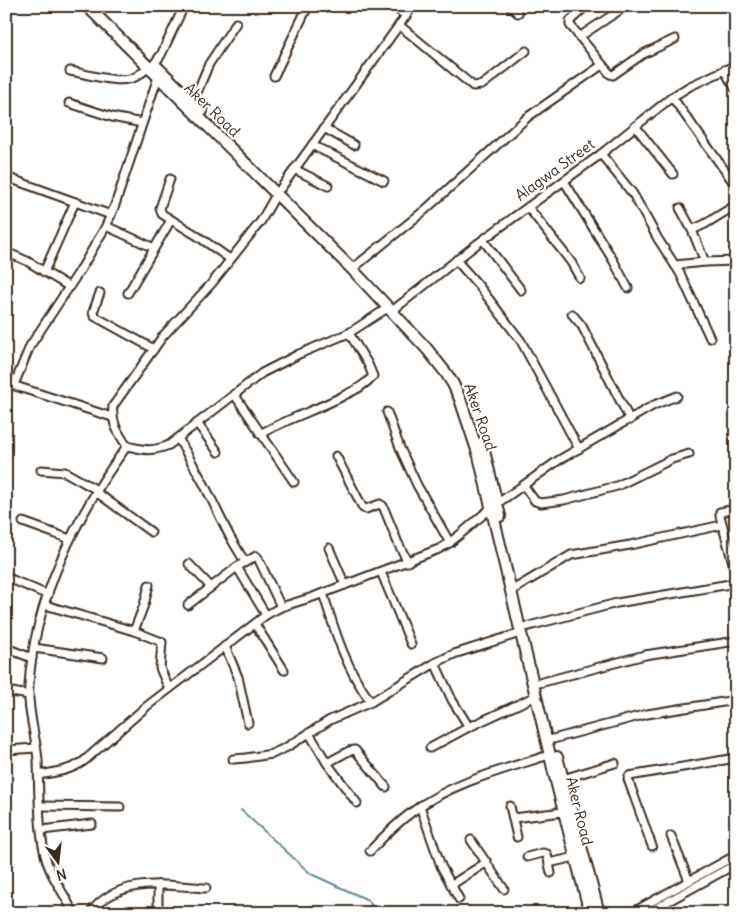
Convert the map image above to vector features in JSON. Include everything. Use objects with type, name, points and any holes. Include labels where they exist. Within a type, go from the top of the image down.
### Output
[{"type":"street","name":"Aker Road","points":[[88,6],[126,39]]},
{"type":"street","name":"Aker Road","points":[[97,6],[151,66],[193,102],[393,307]]},
{"type":"street","points":[[70,72],[113,79],[128,80],[135,77],[151,66],[161,55],[184,6]]},
{"type":"street","points":[[274,76],[308,6]]},
{"type":"street","points":[[393,6],[406,16]]},
{"type":"street","points":[[73,913],[55,882],[47,861],[42,830],[36,748],[29,694],[32,658],[48,594],[70,539],[97,491],[127,446],[112,418],[113,406],[163,336],[212,283],[262,220],[294,169],[413,6]]},
{"type":"street","points":[[510,6],[518,12]]},
{"type":"street","points":[[586,6],[570,21],[571,27],[610,74],[613,75],[643,54],[675,38]]},
{"type":"street","points":[[579,37],[626,6]]},
{"type":"street","points":[[193,102],[208,64],[236,23]]},
{"type":"street","points":[[399,25],[473,86],[482,85],[526,52]]},
{"type":"street","points":[[357,265],[425,210],[529,116],[602,65]]},
{"type":"street","name":"Alagwa Street","points":[[127,446],[143,450],[155,450],[169,445],[262,373],[299,354],[349,333],[393,307],[601,154],[672,97],[690,86],[736,65]]},
{"type":"street","name":"Aker Road","points":[[151,66],[158,77],[357,265],[439,362],[460,399],[495,505],[516,588],[523,630]]},
{"type":"street","points":[[724,70],[736,90]]},
{"type":"street","points":[[14,385],[30,346],[106,226],[158,77]]},
{"type":"street","points":[[672,97],[736,186]]},
{"type":"street","points":[[69,103],[112,117],[142,123]]},
{"type":"street","points":[[635,126],[674,174]]},
{"type":"street","points":[[324,128],[354,145]]},
{"type":"street","points":[[312,145],[384,181]]},
{"type":"street","points":[[601,154],[633,194],[694,300],[710,338]]},
{"type":"street","points":[[294,169],[328,186]]},
{"type":"street","points":[[6,177],[111,214]]},
{"type":"street","points":[[170,179],[160,210],[163,215],[230,259]]},
{"type":"street","points":[[564,181],[628,288]]},
{"type":"street","points":[[44,272],[75,202]]},
{"type":"street","points":[[692,230],[736,205]]},
{"type":"street","points":[[528,207],[571,262],[580,278]]},
{"type":"street","points":[[680,208],[692,230],[705,262]]},
{"type":"street","points":[[128,293],[171,220]]},
{"type":"street","points":[[106,226],[154,248]]},
{"type":"street","points":[[483,240],[521,290]]},
{"type":"street","points":[[6,252],[27,261],[68,286]]},
{"type":"street","points":[[456,260],[489,298],[521,340],[579,449]]},
{"type":"street","points":[[675,265],[736,261]]},
{"type":"street","points":[[100,293],[93,312],[94,316],[154,350]]},
{"type":"street","points":[[572,314],[582,326],[630,420]]},
{"type":"street","points":[[260,434],[282,422],[327,404],[365,385],[373,376],[349,333]]},
{"type":"street","points":[[6,383],[112,418]]},
{"type":"street","points":[[234,394],[294,482]]},
{"type":"street","points":[[38,775],[74,768],[84,761],[147,706],[266,615],[281,607],[323,594],[439,550],[462,534],[480,516],[559,460],[654,405],[677,396]]},
{"type":"street","points":[[387,412],[400,448],[417,485],[450,543]]},
{"type":"street","points":[[197,423],[218,452]]},
{"type":"street","points":[[178,438],[245,562]]},
{"type":"street","points":[[524,486],[535,501],[564,500],[617,486],[672,459],[689,454]]},
{"type":"street","points":[[336,456],[363,508],[366,510],[380,504],[383,506],[408,562]]},
{"type":"street","points":[[41,470],[65,472],[97,491],[151,532]]},
{"type":"street","name":"Aker Road","points":[[495,505],[549,755],[590,913]]},
{"type":"street","points":[[735,571],[720,512],[736,509]]},
{"type":"street","points":[[24,522],[70,539]]},
{"type":"street","points":[[516,588],[571,555],[630,545],[722,524]]},
{"type":"street","points":[[329,548],[345,585]]},
{"type":"street","points":[[188,604],[237,567],[256,556],[281,607]]},
{"type":"street","points":[[189,564],[211,587]]},
{"type":"street","points":[[237,567],[266,615]]},
{"type":"street","points":[[381,572],[411,644]]},
{"type":"street","points":[[6,577],[48,594]]},
{"type":"street","points":[[233,759],[272,754],[287,747],[330,720],[371,702],[454,654],[523,630],[617,603],[736,584]]},
{"type":"street","points":[[134,631],[144,605],[148,585]]},
{"type":"street","points":[[323,594],[339,645],[349,667],[371,702]]},
{"type":"street","points":[[45,605],[134,631],[162,642],[160,668],[169,689]]},
{"type":"street","points":[[255,624],[284,670]]},
{"type":"street","points":[[539,683],[645,655],[736,641]]},
{"type":"street","points":[[225,646],[238,677],[248,723]]},
{"type":"street","points":[[6,648],[32,658]]},
{"type":"street","points":[[34,648],[103,658]]},
{"type":"street","name":"Aker Road","points":[[530,662],[539,683],[552,739],[599,913]]},
{"type":"street","points":[[434,664],[452,700],[469,727]]},
{"type":"street","points":[[6,691],[29,694]]},
{"type":"street","points":[[430,748],[469,727],[536,696]]},
{"type":"street","points":[[552,739],[647,714],[736,700]]},
{"type":"street","points":[[309,733],[327,763],[357,803]]},
{"type":"street","points":[[6,750],[36,748]]},
{"type":"street","points":[[327,763],[349,751],[355,750],[386,787]]},
{"type":"street","points":[[370,850],[397,824],[430,800],[462,785],[549,755]]},
{"type":"street","points":[[652,846],[628,779],[629,776],[736,758]]},
{"type":"street","points":[[563,779],[615,763]]},
{"type":"street","points":[[40,806],[120,807]]},
{"type":"street","points":[[420,806],[438,859],[459,899]]},
{"type":"street","points":[[510,806],[517,837]]},
{"type":"street","points":[[513,818],[563,812]]},
{"type":"street","points":[[42,830],[92,824]]},
{"type":"street","points":[[671,836],[689,881]]},
{"type":"street","points":[[471,840],[504,889]]},
{"type":"street","points":[[526,856],[545,853],[551,873]]},
{"type":"street","points":[[632,913],[736,856]]},
{"type":"street","points":[[549,863],[575,857]]},
{"type":"street","points":[[451,885],[487,862]]},
{"type":"street","points":[[647,913],[736,864]]},
{"type":"street","points":[[90,913],[105,898],[118,890],[135,886],[158,885],[206,888]]},
{"type":"street","points":[[158,885],[158,913]]},
{"type":"waterway","points":[[241,810],[311,874],[368,900],[377,913]]}]
